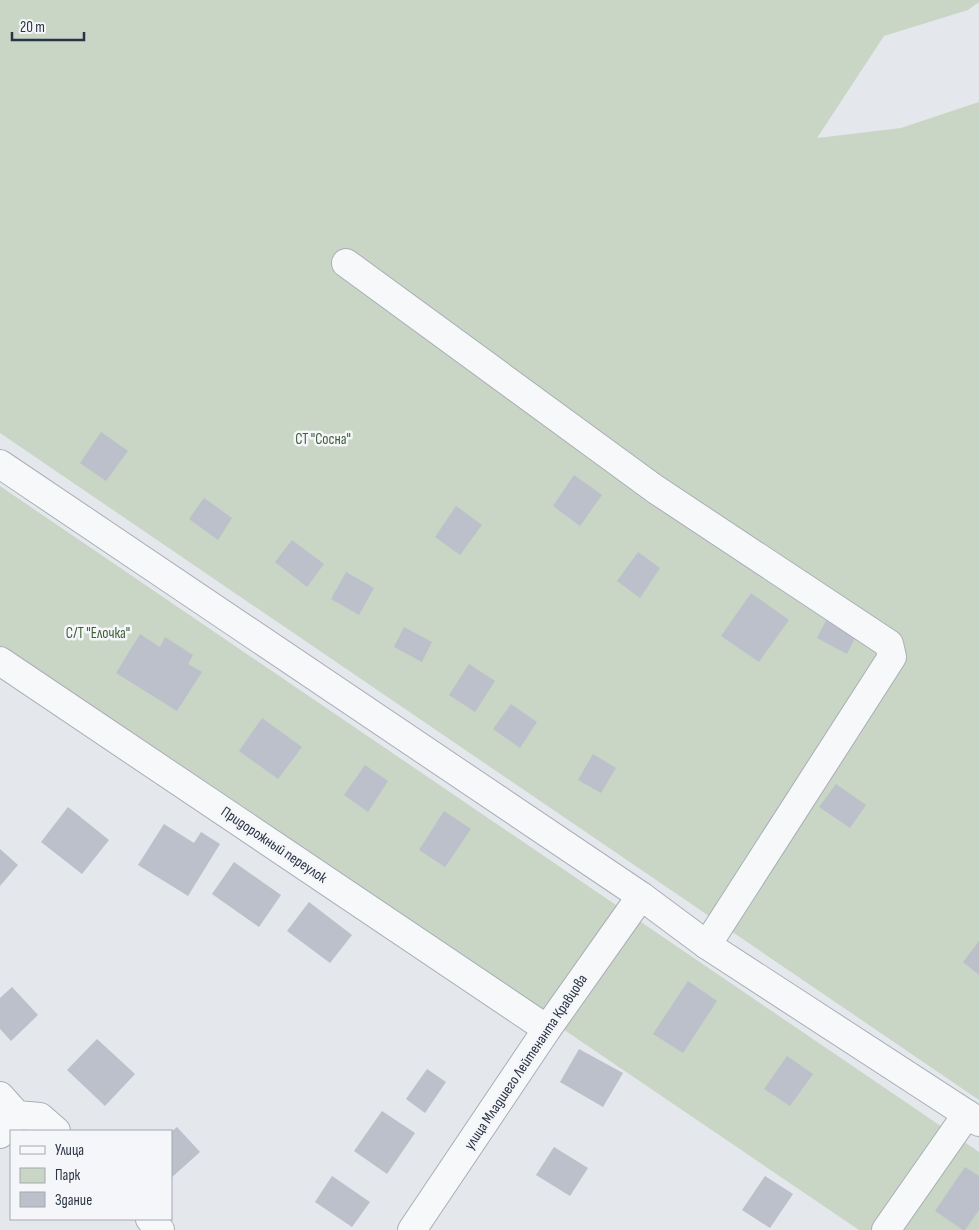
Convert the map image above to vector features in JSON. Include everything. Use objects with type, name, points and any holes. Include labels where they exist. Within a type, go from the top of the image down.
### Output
[{"type":"street","points":[[346,263],[655,489],[889,644],[892,657],[707,945]]},
{"type":"street","points":[[0,464],[641,896],[707,945],[973,1118],[886,1230]]},
{"type":"street","name":"Придорожный переулок","points":[[0,661],[547,1029]]},
{"type":"street","name":"улица Младшего Лейтенанта Кравцова","points":[[412,1230],[547,1029],[641,896]]},
{"type":"street","points":[[6,1115],[40,1117],[55,1130]]},
{"type":"street","points":[[151,1220],[160,1230]]},
{"type":"green space","name":"СТ \"Сосна\"","points":[[0,0],[979,0],[968,10],[884,36],[817,138],[901,128],[979,102],[979,1100],[0,433]]},
{"type":"green space","name":"С/Т \"Елочка\"","points":[[0,486],[979,1152],[979,1230],[859,1230],[0,647]]},
{"type":"building","points":[[101,432],[128,451],[106,481],[80,463]]},
{"type":"building","points":[[574,475],[602,495],[580,526],[553,506]]},
{"type":"building","points":[[204,498],[232,518],[218,540],[189,519]]},
{"type":"building","points":[[456,506],[482,525],[460,555],[435,537]]},
{"type":"building","points":[[292,540],[324,564],[307,587],[275,562]]},
{"type":"building","points":[[638,552],[660,568],[640,598],[617,581]]},
{"type":"building","points":[[346,572],[374,588],[359,615],[331,599]]},
{"type":"building","points":[[751,593],[789,620],[759,662],[721,636]]},
{"type":"building","points":[[827,619],[857,634],[847,654],[817,638]]},
{"type":"building","points":[[404,627],[432,642],[422,662],[394,647]]},
{"type":"building","points":[[140,634],[160,647],[165,637],[193,655],[188,664],[202,672],[177,711],[116,673]]},
{"type":"building","points":[[469,664],[495,681],[475,712],[449,695]]},
{"type":"building","points":[[511,704],[537,722],[520,748],[493,729]]},
{"type":"building","points":[[262,718],[302,747],[278,779],[239,751]]},
{"type":"building","points":[[593,754],[616,768],[601,793],[578,780]]},
{"type":"building","points":[[365,765],[388,781],[368,812],[344,795]]},
{"type":"building","points":[[836,784],[866,805],[850,828],[819,807]]},
{"type":"building","points":[[68,807],[109,840],[82,874],[41,842]]},
{"type":"building","points":[[444,811],[471,829],[445,867],[419,850]]},
{"type":"building","points":[[164,824],[194,843],[201,832],[220,844],[188,896],[138,865]]},
{"type":"building","points":[[0,849],[18,865],[0,886]]},
{"type":"building","points":[[234,862],[281,895],[259,927],[212,894]]},
{"type":"building","points":[[309,902],[352,935],[330,963],[287,931]]},
{"type":"building","points":[[979,941],[979,975],[963,962]]},
{"type":"building","points":[[688,981],[717,1001],[683,1053],[653,1034]]},
{"type":"building","points":[[12,987],[38,1015],[11,1041],[0,1029],[0,998]]},
{"type":"building","points":[[97,1039],[135,1074],[105,1106],[67,1070]]},
{"type":"building","points":[[579,1049],[623,1073],[603,1107],[560,1082]]},
{"type":"building","points":[[787,1056],[813,1074],[790,1106],[764,1089]]},
{"type":"building","points":[[427,1069],[446,1082],[425,1113],[406,1099]]},
{"type":"building","points":[[382,1111],[415,1133],[387,1174],[354,1151]]},
{"type":"building","points":[[177,1127],[200,1152],[172,1177],[172,1131]]},
{"type":"building","points":[[554,1147],[588,1168],[570,1196],[536,1175]]},
{"type":"building","points":[[965,1167],[979,1176],[979,1210],[965,1230],[963,1230],[935,1211]]},
{"type":"building","points":[[332,1176],[370,1202],[352,1227],[315,1202]]},
{"type":"building","points":[[765,1176],[793,1194],[770,1228],[742,1210]]}]
